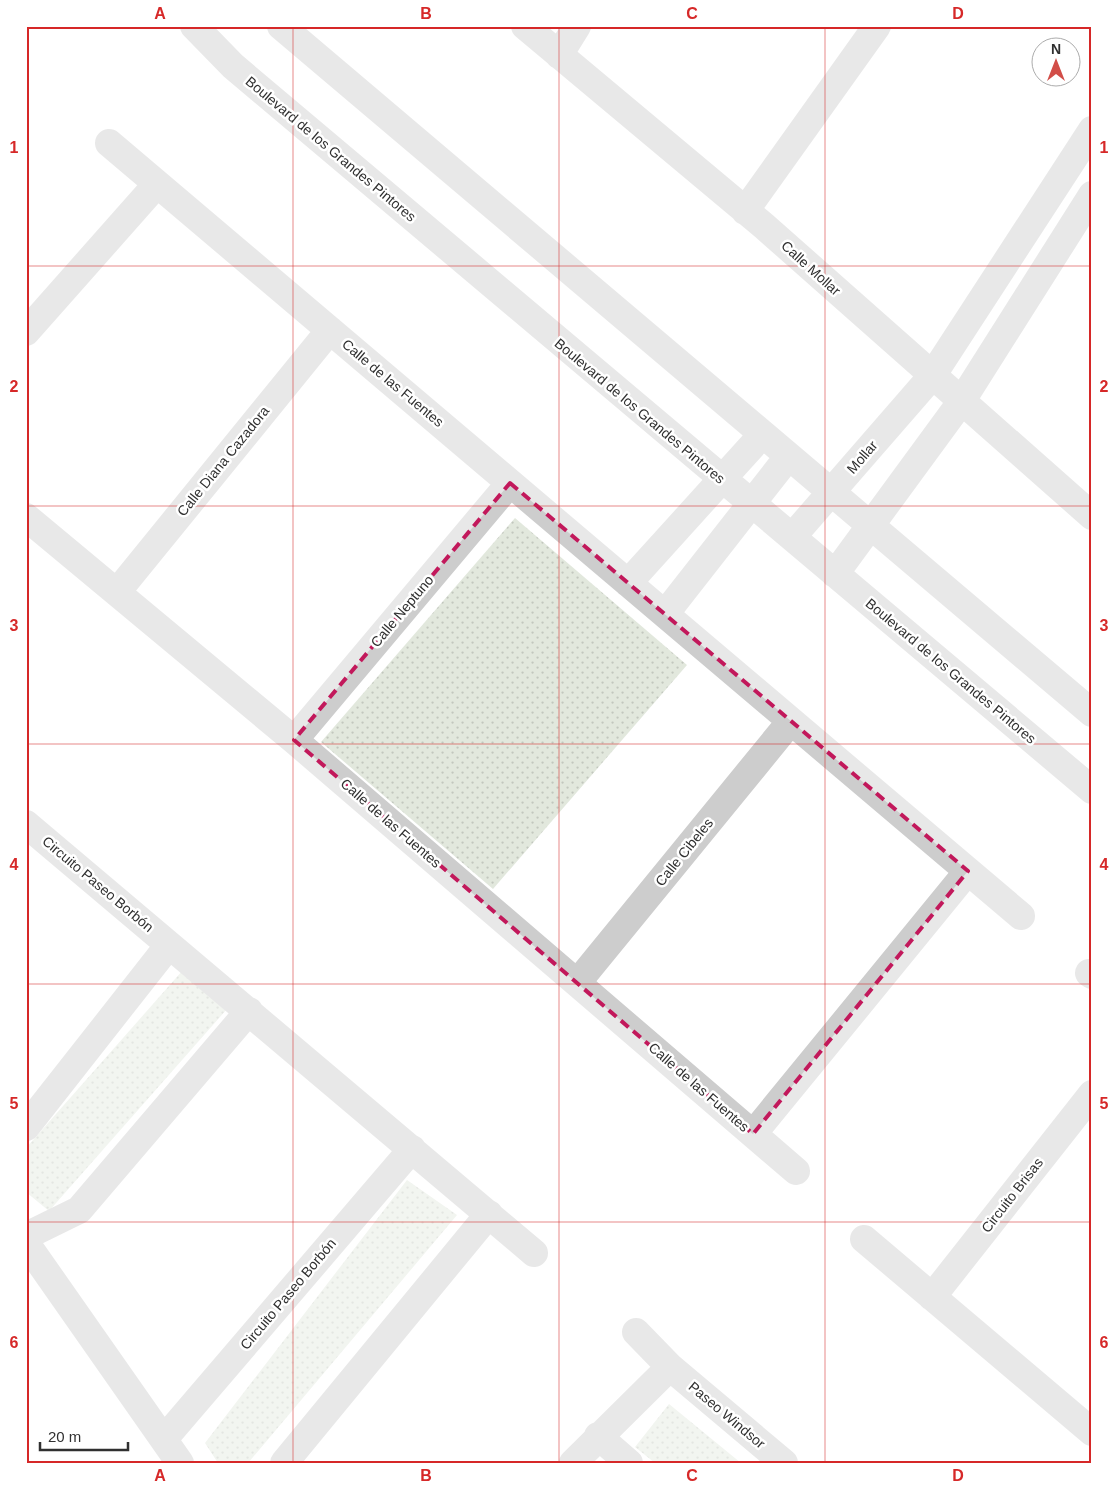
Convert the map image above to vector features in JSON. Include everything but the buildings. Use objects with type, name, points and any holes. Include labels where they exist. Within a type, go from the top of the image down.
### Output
[{"type":"street","name":"Boulevard de los Grandes Pintores","points":[[194,26],[233,66],[1092,790]]},
{"type":"street","points":[[281,26],[830,493],[871,525],[1092,712]]},
{"type":"street","name":"Calle Mollar","points":[[525,26],[745,211],[1092,516]]},
{"type":"street","points":[[559,55],[577,26]]},
{"type":"street","points":[[745,211],[876,26]]},
{"type":"street","name":"Mollar","points":[[792,537],[932,376],[1092,130]]},
{"type":"street","name":"Calle de las Fuentes","points":[[109,143],[1021,916]]},
{"type":"street","points":[[26,332],[157,184]]},
{"type":"street","points":[[835,574],[961,402],[1092,195]]},
{"type":"street","name":"Calle Diana Cazadora","points":[[117,592],[330,330]]},
{"type":"street","points":[[628,583],[762,435]]},
{"type":"street","points":[[665,614],[788,457]]},
{"type":"street","name":"Calle Neptuno","points":[[294,740],[510,483]]},
{"type":"street","name":"Calle de las Fuentes","points":[[26,517],[294,740],[796,1172]]},
{"type":"street","name":"Calle Cibeles","points":[[576,983],[791,721]]},
{"type":"street","name":"Circuito Paseo Borbón","points":[[26,824],[412,1148],[534,1253]]},
{"type":"street","name":"Calle de las Fuentes","points":[[753,1134],[968,871]]},
{"type":"street","points":[[26,1127],[169,945]]},
{"type":"street","points":[[26,1236],[80,1210],[248,1011]]},
{"type":"street","name":"Circuito Brisas","points":[[932,1297],[1092,1094]]},
{"type":"street","name":"Circuito Paseo Borbón","points":[[164,1439],[412,1148]]},
{"type":"street","points":[[284,1463],[489,1214]]},
{"type":"street","points":[[864,1239],[1092,1432]]},
{"type":"street","points":[[26,1243],[180,1463]]},
{"type":"street","name":"Paseo Windsor","points":[[636,1332],[670,1367],[784,1463]]},
{"type":"street","points":[[573,1463],[598,1436],[670,1367]]},
{"type":"street","points":[[598,1436],[629,1463]]},
{"type":"highlighted area","points":[[510,483],[968,871],[753,1134],[294,740]]},
{"type":"shaded area","points":[[515,518],[687,665],[493,889],[321,742]]},
{"type":"shaded area","points":[[183,970],[227,1009],[49,1211],[26,1192],[26,1148]]},
{"type":"shaded area","points":[[407,1180],[457,1215],[248,1463],[218,1463],[205,1443]]},
{"type":"shaded area","points":[[669,1404],[741,1463],[655,1463],[635,1447]]}]
